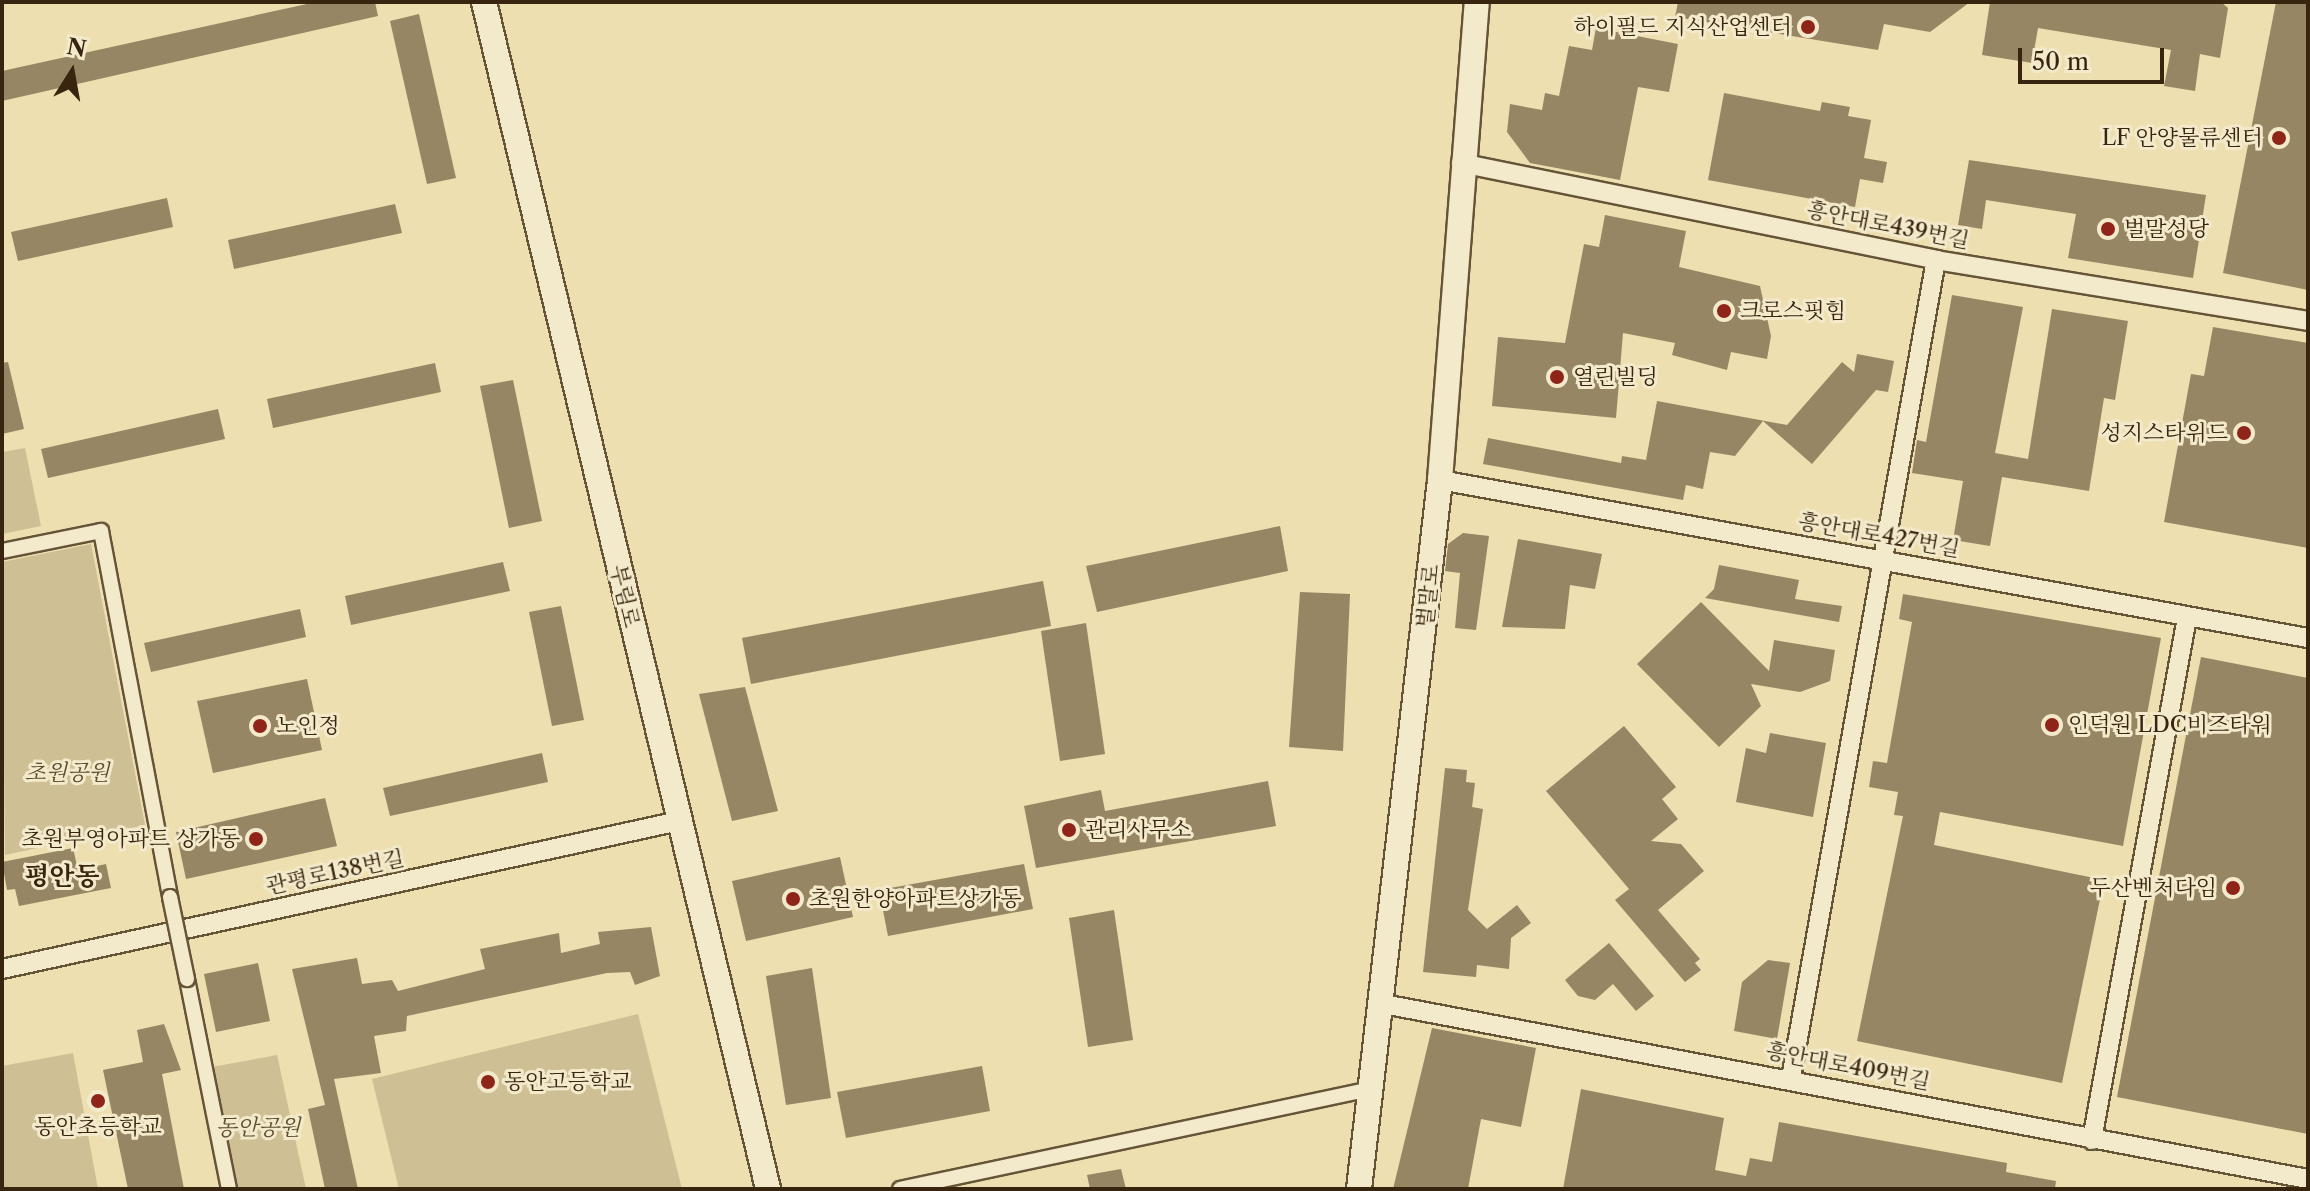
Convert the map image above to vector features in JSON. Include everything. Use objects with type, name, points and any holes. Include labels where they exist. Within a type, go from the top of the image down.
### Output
[{"type":"street","name":"부림로","points":[[484,2],[768,1189]]},
{"type":"street","name":"벌말로","points":[[1359,1189],[1440,480],[1461,163],[1477,2]]},
{"type":"street","name":"흥안대로439번길","points":[[1461,163],[1936,260],[2308,321]]},
{"type":"street","points":[[1791,1078],[1936,260]]},
{"type":"street","name":"흥안대로427번길","points":[[1440,480],[2308,638]]},
{"type":"street","points":[[2,551],[101,531],[229,1189]]},
{"type":"street","points":[[2092,1140],[2187,617]]},
{"type":"street","name":"관평로138번길","points":[[2,969],[679,821]]},
{"type":"street","name":"흥안대로409번길","points":[[1378,1003],[1791,1078],[2092,1140],[2308,1179]]},
{"type":"street","points":[[900,1189],[1369,1089]]},
{"type":"green space","points":[[25,448],[41,526],[2,534],[2,452]]},
{"type":"green space","name":"초원공원","points":[[91,544],[145,825],[5,855],[2,562]]},
{"type":"green space","points":[[638,1014],[682,1189],[399,1189],[372,1079]]},
{"type":"green space","points":[[73,1053],[98,1189],[2,1189],[2,1066]]},
{"type":"green space","name":"동안공원","points":[[277,1055],[306,1189],[237,1189],[212,1067]]},
{"type":"building","points":[[316,2],[375,2],[378,16],[2,101],[2,71]]},
{"type":"building","name":"하이필드 지식산업센터","points":[[1678,2],[1970,2],[1930,32],[1884,24],[1878,50],[1675,17]]},
{"type":"building","points":[[1990,2],[2221,2],[2228,8],[2220,58],[2200,54],[2195,91],[2164,86],[2171,50],[2038,28],[2032,63],[1982,55]]},
{"type":"building","name":"LF 안양물류센터","points":[[2276,2],[2308,2],[2308,290],[2223,273]]},
{"type":"building","points":[[419,14],[456,178],[427,184],[390,21]]},
{"type":"building","points":[[1596,28],[1678,44],[1669,92],[1638,87],[1620,180],[1530,163],[1507,132],[1510,104],[1542,110],[1545,93],[1559,96],[1569,46],[1592,50]]},
{"type":"building","points":[[1724,93],[1820,111],[1822,102],[1850,107],[1848,116],[1871,120],[1864,158],[1887,162],[1883,183],[1860,179],[1855,207],[1708,180]]},
{"type":"building","points":[[1969,160],[2206,195],[2193,278],[2068,258],[2076,214],[1986,200],[1982,229],[1958,225]]},
{"type":"building","points":[[167,198],[173,227],[18,261],[11,232]]},
{"type":"building","points":[[395,204],[402,233],[234,269],[228,240]]},
{"type":"building","points":[[1605,215],[1686,231],[1679,267],[1760,286],[1771,336],[1767,359],[1731,352],[1727,370],[1672,355],[1675,343],[1623,333],[1616,418],[1492,406],[1498,337],[1565,343],[1584,244],[1599,247]]},
{"type":"building","points":[[1952,295],[2023,307],[1995,453],[2028,459],[2052,309],[2128,321],[2115,400],[2104,398],[2089,491],[2002,477],[1990,546],[1953,540],[1963,481],[1912,473],[1917,440],[1926,442]]},
{"type":"building","name":"성지스타위드","points":[[2213,327],[2308,343],[2308,548],[2164,522],[2191,374],[2204,376]]},
{"type":"building","points":[[1857,354],[1894,361],[1888,392],[1876,390],[1812,464],[1763,421],[1735,456],[1710,452],[1703,489],[1686,485],[1683,500],[1483,464],[1488,438],[1621,463],[1622,456],[1646,460],[1657,401],[1787,425],[1842,362],[1854,372]]},
{"type":"building","points":[[8,362],[24,429],[2,434],[2,363]]},
{"type":"building","points":[[435,363],[441,392],[273,428],[267,399]]},
{"type":"building","points":[[513,380],[542,521],[509,528],[480,386]]},
{"type":"building","points":[[218,409],[225,439],[48,478],[41,449]]},
{"type":"building","points":[[1280,526],[1288,571],[1097,612],[1086,566]]},
{"type":"building","points":[[1463,533],[1489,536],[1476,630],[1455,628],[1460,573],[1445,571],[1448,544]]},
{"type":"building","points":[[1518,539],[1602,554],[1595,589],[1570,585],[1565,629],[1502,627]]},
{"type":"building","points":[[503,562],[510,591],[351,625],[345,596]]},
{"type":"building","points":[[1719,565],[1799,580],[1795,599],[1842,606],[1839,622],[1705,598],[1714,589]]},
{"type":"building","points":[[1043,581],[1051,626],[751,684],[742,638]]},
{"type":"building","points":[[1300,592],[1350,594],[1343,751],[1289,747]]},
{"type":"building","points":[[1903,594],[2161,638],[2123,846],[1940,812],[1934,845],[2104,880],[2062,1083],[1857,1041],[1903,816],[1894,815],[1898,792],[1869,787],[1873,761],[1887,763],[1912,622],[1899,619]]},
{"type":"building","points":[[1701,602],[1769,671],[1774,640],[1835,650],[1830,681],[1800,692],[1751,684],[1761,706],[1719,747],[1637,664]]},
{"type":"building","points":[[561,606],[584,720],[552,726],[529,612]]},
{"type":"building","points":[[300,609],[306,637],[151,672],[144,643]]},
{"type":"building","points":[[1086,623],[1105,754],[1060,761],[1041,631]]},
{"type":"building","name":"두산벤처다임","points":[[2201,657],[2308,678],[2308,1134],[2117,1097]]},
{"type":"building","name":"노인정","points":[[307,679],[322,750],[213,773],[197,701]]},
{"type":"building","points":[[745,687],[778,811],[732,821],[699,694]]},
{"type":"building","points":[[1624,726],[1676,787],[1662,799],[1678,819],[1651,841],[1681,844],[1704,871],[1658,910],[1700,959],[1695,963],[1701,970],[1685,982],[1615,900],[1629,889],[1546,791]]},
{"type":"building","points":[[1770,733],[1826,743],[1813,817],[1736,802],[1746,748],[1766,753]]},
{"type":"building","points":[[542,753],[548,782],[390,816],[383,788]]},
{"type":"building","points":[[1445,768],[1467,770],[1466,782],[1475,783],[1472,807],[1483,809],[1468,910],[1487,929],[1517,905],[1531,923],[1511,938],[1509,969],[1477,965],[1476,977],[1423,972]]},
{"type":"building","points":[[1268,781],[1276,826],[1036,868],[1024,806],[1101,790],[1105,811]]},
{"type":"building","name":"초원부영아파트 상가동","points":[[325,798],[337,846],[186,879],[176,832]]},
{"type":"building","points":[[73,848],[78,870],[106,864],[111,888],[19,906],[15,889],[7,890],[2,862]]},
{"type":"building","name":"초원한양아파트상가동","points":[[840,857],[853,917],[746,941],[732,881]]},
{"type":"building","points":[[1024,864],[1033,909],[888,936],[879,890]]},
{"type":"building","points":[[1114,910],[1133,1040],[1088,1047],[1069,918]]},
{"type":"building","points":[[651,927],[660,976],[635,985],[630,972],[607,973],[407,1016],[406,1031],[374,1036],[381,1073],[334,1079],[358,1189],[325,1189],[308,1109],[325,1105],[292,969],[357,958],[362,984],[392,980],[398,991],[485,969],[480,949],[559,933],[561,953],[600,944],[598,932]]},
{"type":"building","points":[[1609,943],[1654,996],[1636,1011],[1613,984],[1595,1000],[1578,996],[1565,980]]},
{"type":"building","points":[[1768,960],[1790,963],[1777,1039],[1734,1031],[1742,982]]},
{"type":"building","points":[[258,963],[270,1021],[216,1032],[204,974]]},
{"type":"building","points":[[812,968],[831,1098],[786,1105],[766,976]]},
{"type":"building","points":[[164,1024],[181,1070],[162,1074],[184,1189],[128,1189],[103,1070],[143,1062],[137,1030]]},
{"type":"building","points":[[1432,1028],[1536,1048],[1521,1127],[1481,1119],[1468,1189],[1393,1189]]},
{"type":"building","points":[[982,1066],[990,1111],[846,1138],[837,1092]]},
{"type":"building","points":[[1581,1089],[1724,1118],[1715,1170],[1746,1176],[1750,1158],[1772,1162],[1779,1122],[2007,1163],[2006,1172],[2056,1181],[2055,1189],[1563,1189]]},
{"type":"building","points":[[1121,1169],[1126,1189],[1090,1189],[1087,1175]]},
{"type":"place","name":"하이필드 지식산업센터","points":[[1808,27]]},
{"type":"place","name":"LF 안양물류센터","points":[[2279,138]]},
{"type":"place","name":"벌말성당","points":[[2108,229]]},
{"type":"place","name":"크로스핏힘","points":[[1724,311]]},
{"type":"place","name":"열린빌딩","points":[[1557,377]]},
{"type":"place","name":"성지스타위드","points":[[2244,433]]},
{"type":"place","name":"인덕원 LDC비즈타워","points":[[2052,725]]},
{"type":"place","name":"노인정","points":[[260,726]]},
{"type":"place","name":"관리사무소","points":[[1069,830]]},
{"type":"place","name":"초원부영아파트 상가동","points":[[256,839]]},
{"type":"place","name":"두산벤처다임","points":[[2233,888]]},
{"type":"place","name":"초원한양아파트상가동","points":[[793,899]]},
{"type":"place","name":"동안고등학교","points":[[488,1082]]},
{"type":"place","name":"동안초등학교","points":[[98,1101]]},
{"type":"district","name":"평안동","points":[[62,877]]}]
